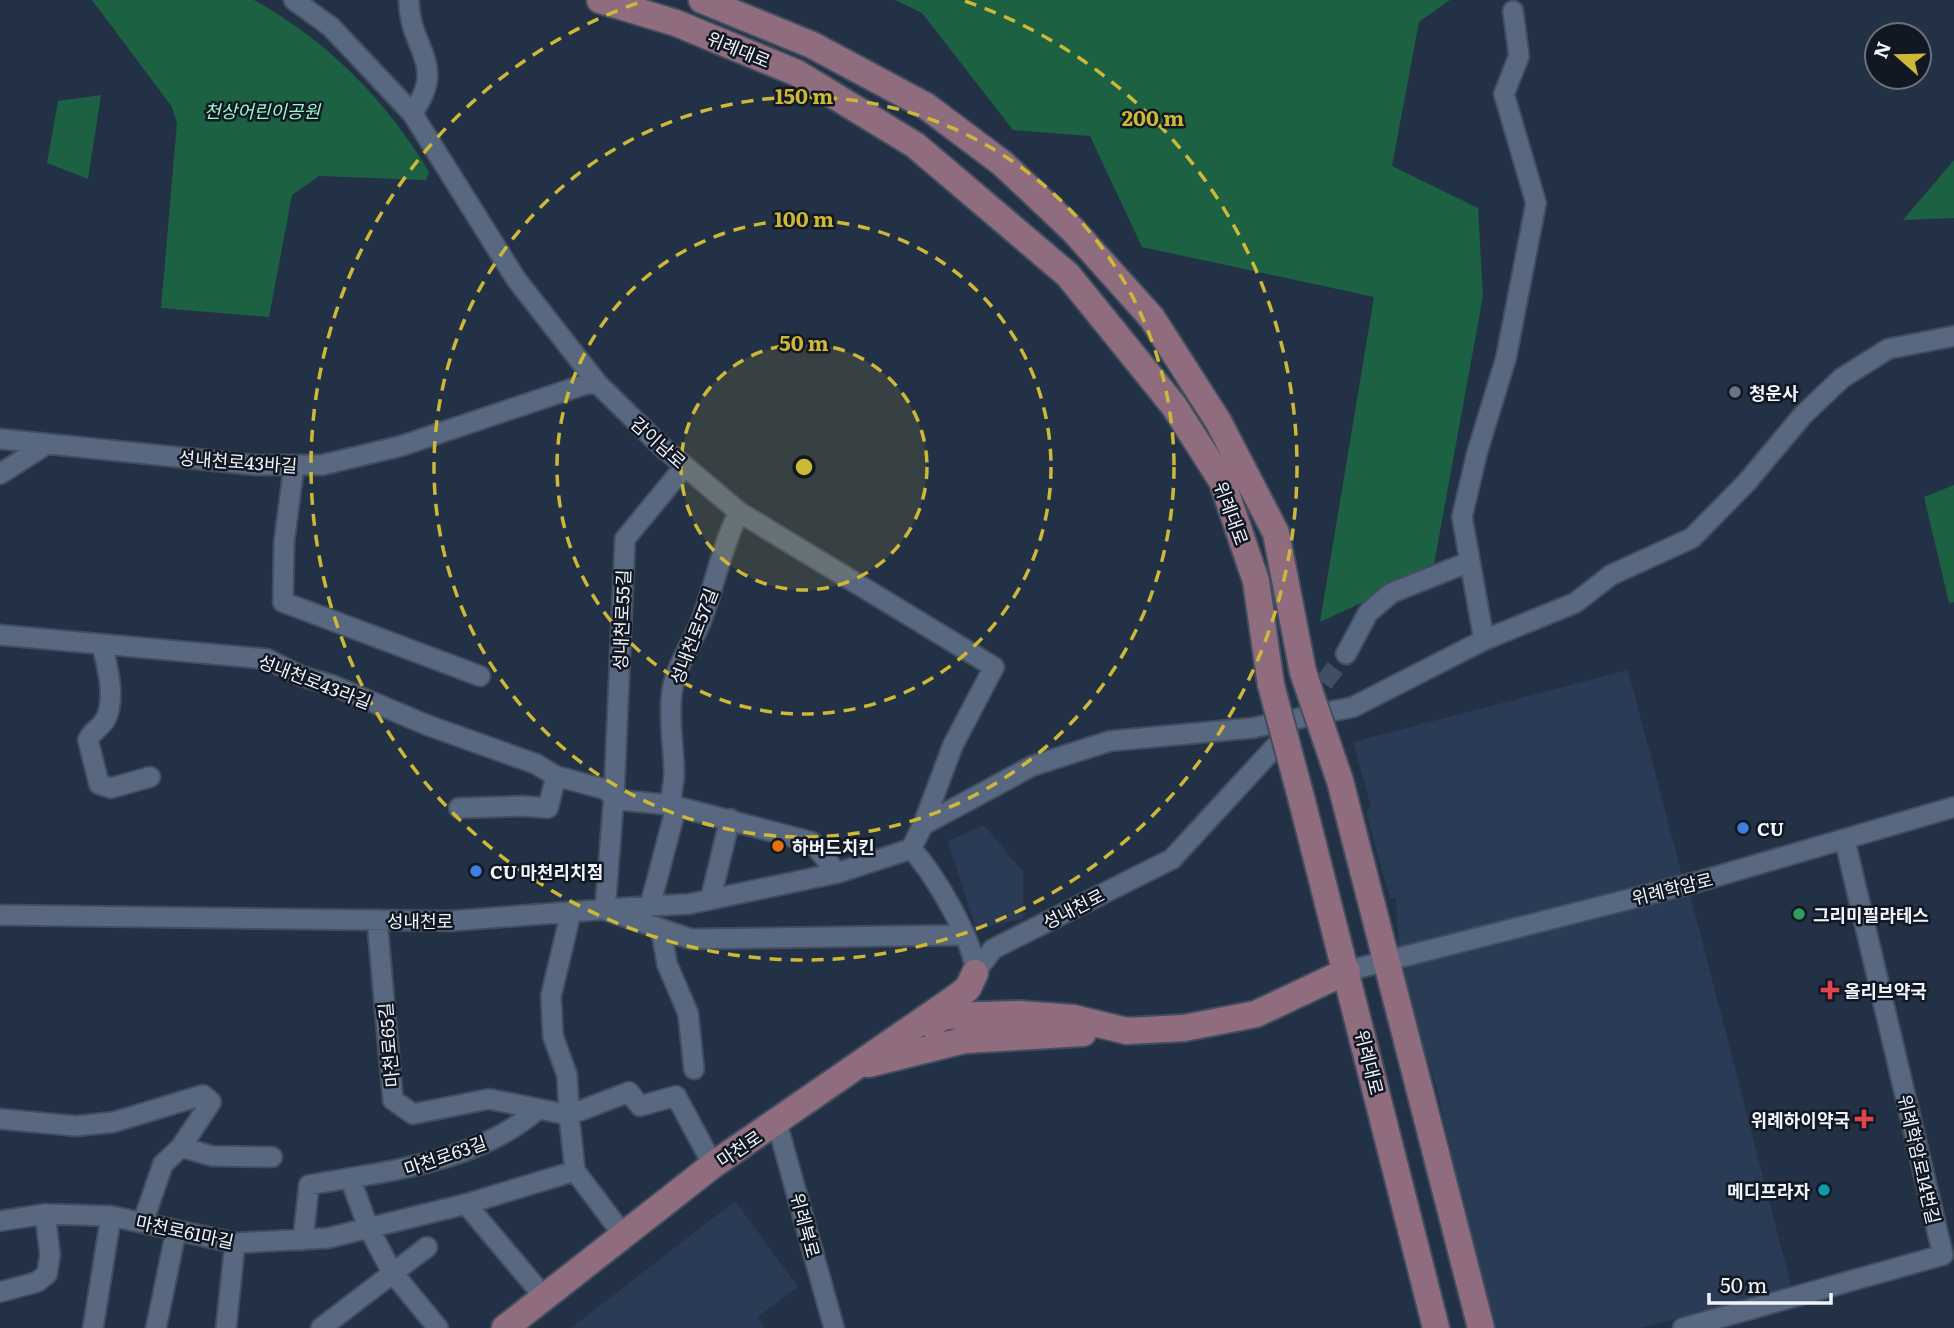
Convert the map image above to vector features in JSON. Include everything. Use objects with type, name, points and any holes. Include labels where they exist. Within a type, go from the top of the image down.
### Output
[{"type":"main road","name":"위례대로","points":[[600,0],[676,23],[797,73],[915,145],[1068,275],[1174,406],[1222,481],[1256,581],[1271,685],[1348,971],[1436,1328]]},
{"type":"main road","name":"위례대로","points":[[702,0],[812,45],[926,106],[1003,163],[1073,230],[1152,318],[1218,421],[1276,533],[1303,672],[1340,781],[1481,1328]]},
{"type":"main road","points":[[858,1067],[965,1040],[1184,1028],[1256,1014],[1348,971]]},
{"type":"main road","name":"마천로","points":[[505,1328],[713,1165],[858,1067],[965,990],[975,973]]},
{"type":"main road","points":[[890,1044],[945,1016],[1020,1014],[1073,1018],[1127,1031]]},
{"type":"street","name":"감이남로","points":[[294,0],[331,27],[412,113],[516,279],[598,384],[685,466],[739,512],[994,667],[953,745],[923,825]]},
{"type":"street","points":[[409,0],[409,19],[427,58],[427,94],[412,113]]},
{"type":"street","points":[[1484,640],[1462,517],[1477,453],[1506,358],[1536,203],[1504,94],[1519,56],[1513,10]]},
{"type":"street","points":[[975,973],[975,960],[929,866],[911,849],[923,825],[1032,766],[1110,741],[1296,720],[1353,706],[1484,640],[1575,603],[1611,575],[1692,538],[1747,482],[1803,415],[1842,378],[1888,349],[1954,336]]},
{"type":"street","name":"성내천로43바길","points":[[0,439],[255,465],[322,465],[401,446],[586,384],[598,384]]},
{"type":"street","points":[[0,474],[47,444]]},
{"type":"street","points":[[294,466],[284,543],[283,602],[480,676]]},
{"type":"street","name":"성내천로55길","points":[[605,910],[614,795],[625,539],[685,466]]},
{"type":"street","name":"성내천로57길","points":[[650,906],[674,815],[671,805],[675,775],[669,716],[672,689],[681,660],[703,616],[728,534],[739,512]]},
{"type":"street","points":[[1346,654],[1368,613],[1391,593],[1469,562]]},
{"type":"street","name":"성내천로43라길","points":[[0,635],[267,659],[302,676],[332,685],[426,725],[536,764],[556,776],[614,795]]},
{"type":"street","points":[[102,644],[109,675],[109,708],[101,726],[88,740],[99,784],[111,788],[150,777]]},
{"type":"street","name":"성내천로","points":[[975,973],[993,949],[1172,859],[1275,747]]},
{"type":"street","points":[[459,808],[522,806],[544,810],[548,808],[556,776]]},
{"type":"street","points":[[614,795],[620,800],[671,805],[812,842],[837,873]]},
{"type":"street","name":"위례학암로","points":[[1348,971],[1845,841],[1954,807]]},
{"type":"street","points":[[711,897],[730,819]]},
{"type":"street","name":"위례학암로14번길","points":[[1683,1328],[1943,1255],[1845,841]]},
{"type":"street","name":"성내천로","points":[[0,915],[450,921],[690,904],[711,897],[837,873],[911,849]]},
{"type":"street","points":[[605,910],[691,939],[963,935]]},
{"type":"street","points":[[571,912],[551,996],[553,1036],[567,1075],[575,1171],[624,1236]]},
{"type":"street","name":"마천로65길","points":[[377,920],[393,1100],[414,1114],[489,1099],[569,1115]]},
{"type":"street","points":[[661,929],[667,964],[688,1013],[694,1069]]},
{"type":"street","points":[[569,1115],[629,1092],[640,1106],[676,1096],[713,1165]]},
{"type":"street","points":[[0,1119],[76,1126],[114,1122],[203,1095],[211,1102],[181,1147],[163,1164],[143,1222]]},
{"type":"street","name":"마천로63길","points":[[303,1240],[309,1185],[405,1170],[506,1134],[538,1109]]},
{"type":"street","name":"위례북로","points":[[777,1123],[834,1328]]},
{"type":"street","points":[[181,1147],[212,1156],[272,1157]]},
{"type":"street","name":"마천로61마길","points":[[0,1221],[45,1214],[111,1216],[235,1243],[328,1238],[466,1204],[575,1171]]},
{"type":"street","points":[[350,1178],[368,1227],[392,1272],[434,1327]]},
{"type":"street","points":[[466,1204],[545,1298]]},
{"type":"street","points":[[0,1292],[37,1282],[47,1274],[50,1255],[45,1214]]},
{"type":"street","points":[[93,1328],[111,1216]]},
{"type":"street","points":[[156,1328],[176,1231]]},
{"type":"street","points":[[226,1328],[235,1243]]},
{"type":"street","points":[[321,1328],[427,1247]]},
{"type":"shaded area","points":[[1628,670],[1682,875],[1685,875],[1792,1289],[1641,1328],[1490,1328],[1437,1089],[1420,1036],[1399,950],[1396,898],[1390,898],[1366,812],[1371,807],[1353,742]]},
{"type":"shaded area","points":[[984,825],[1023,872],[1023,919],[976,929],[948,841]]},
{"type":"shaded area","points":[[735,1201],[798,1287],[757,1317],[765,1328],[571,1328]]},
{"type":"green space","name":"천상어린이공원","points":[[92,0],[254,0],[306,34],[353,74],[412,146],[429,172],[426,180],[319,176],[292,195],[269,317],[161,308],[177,123],[172,107]]},
{"type":"green space","points":[[895,0],[1450,0],[1419,22],[1392,166],[1478,208],[1483,296],[1433,570],[1320,622],[1374,297],[1142,247],[1090,136],[1013,130],[922,13]]},
{"type":"green space","points":[[101,95],[88,179],[47,163],[58,101]]},
{"type":"green space","points":[[1954,160],[1954,218],[1903,220]]},
{"type":"green space","points":[[1954,485],[1954,602],[1949,603],[1924,497]]},
{"type":"tunnel","points":[[1306,706],[1346,654]]},
{"type":"place","name":"청운사","points":[[1735,392]]},
{"type":"place","name":"CU","points":[[1743,828]]},
{"type":"place","name":"하버드치킨","points":[[778,846]]},
{"type":"place","name":"CU 마천리치점","points":[[476,871]]},
{"type":"place","name":"그리미필라테스","points":[[1799,914]]},
{"type":"place","name":"올리브약국","points":[[1830,990]]},
{"type":"place","name":"위례하이약국","points":[[1864,1119]]},
{"type":"place","name":"메디프라자","points":[[1824,1190]]}]
